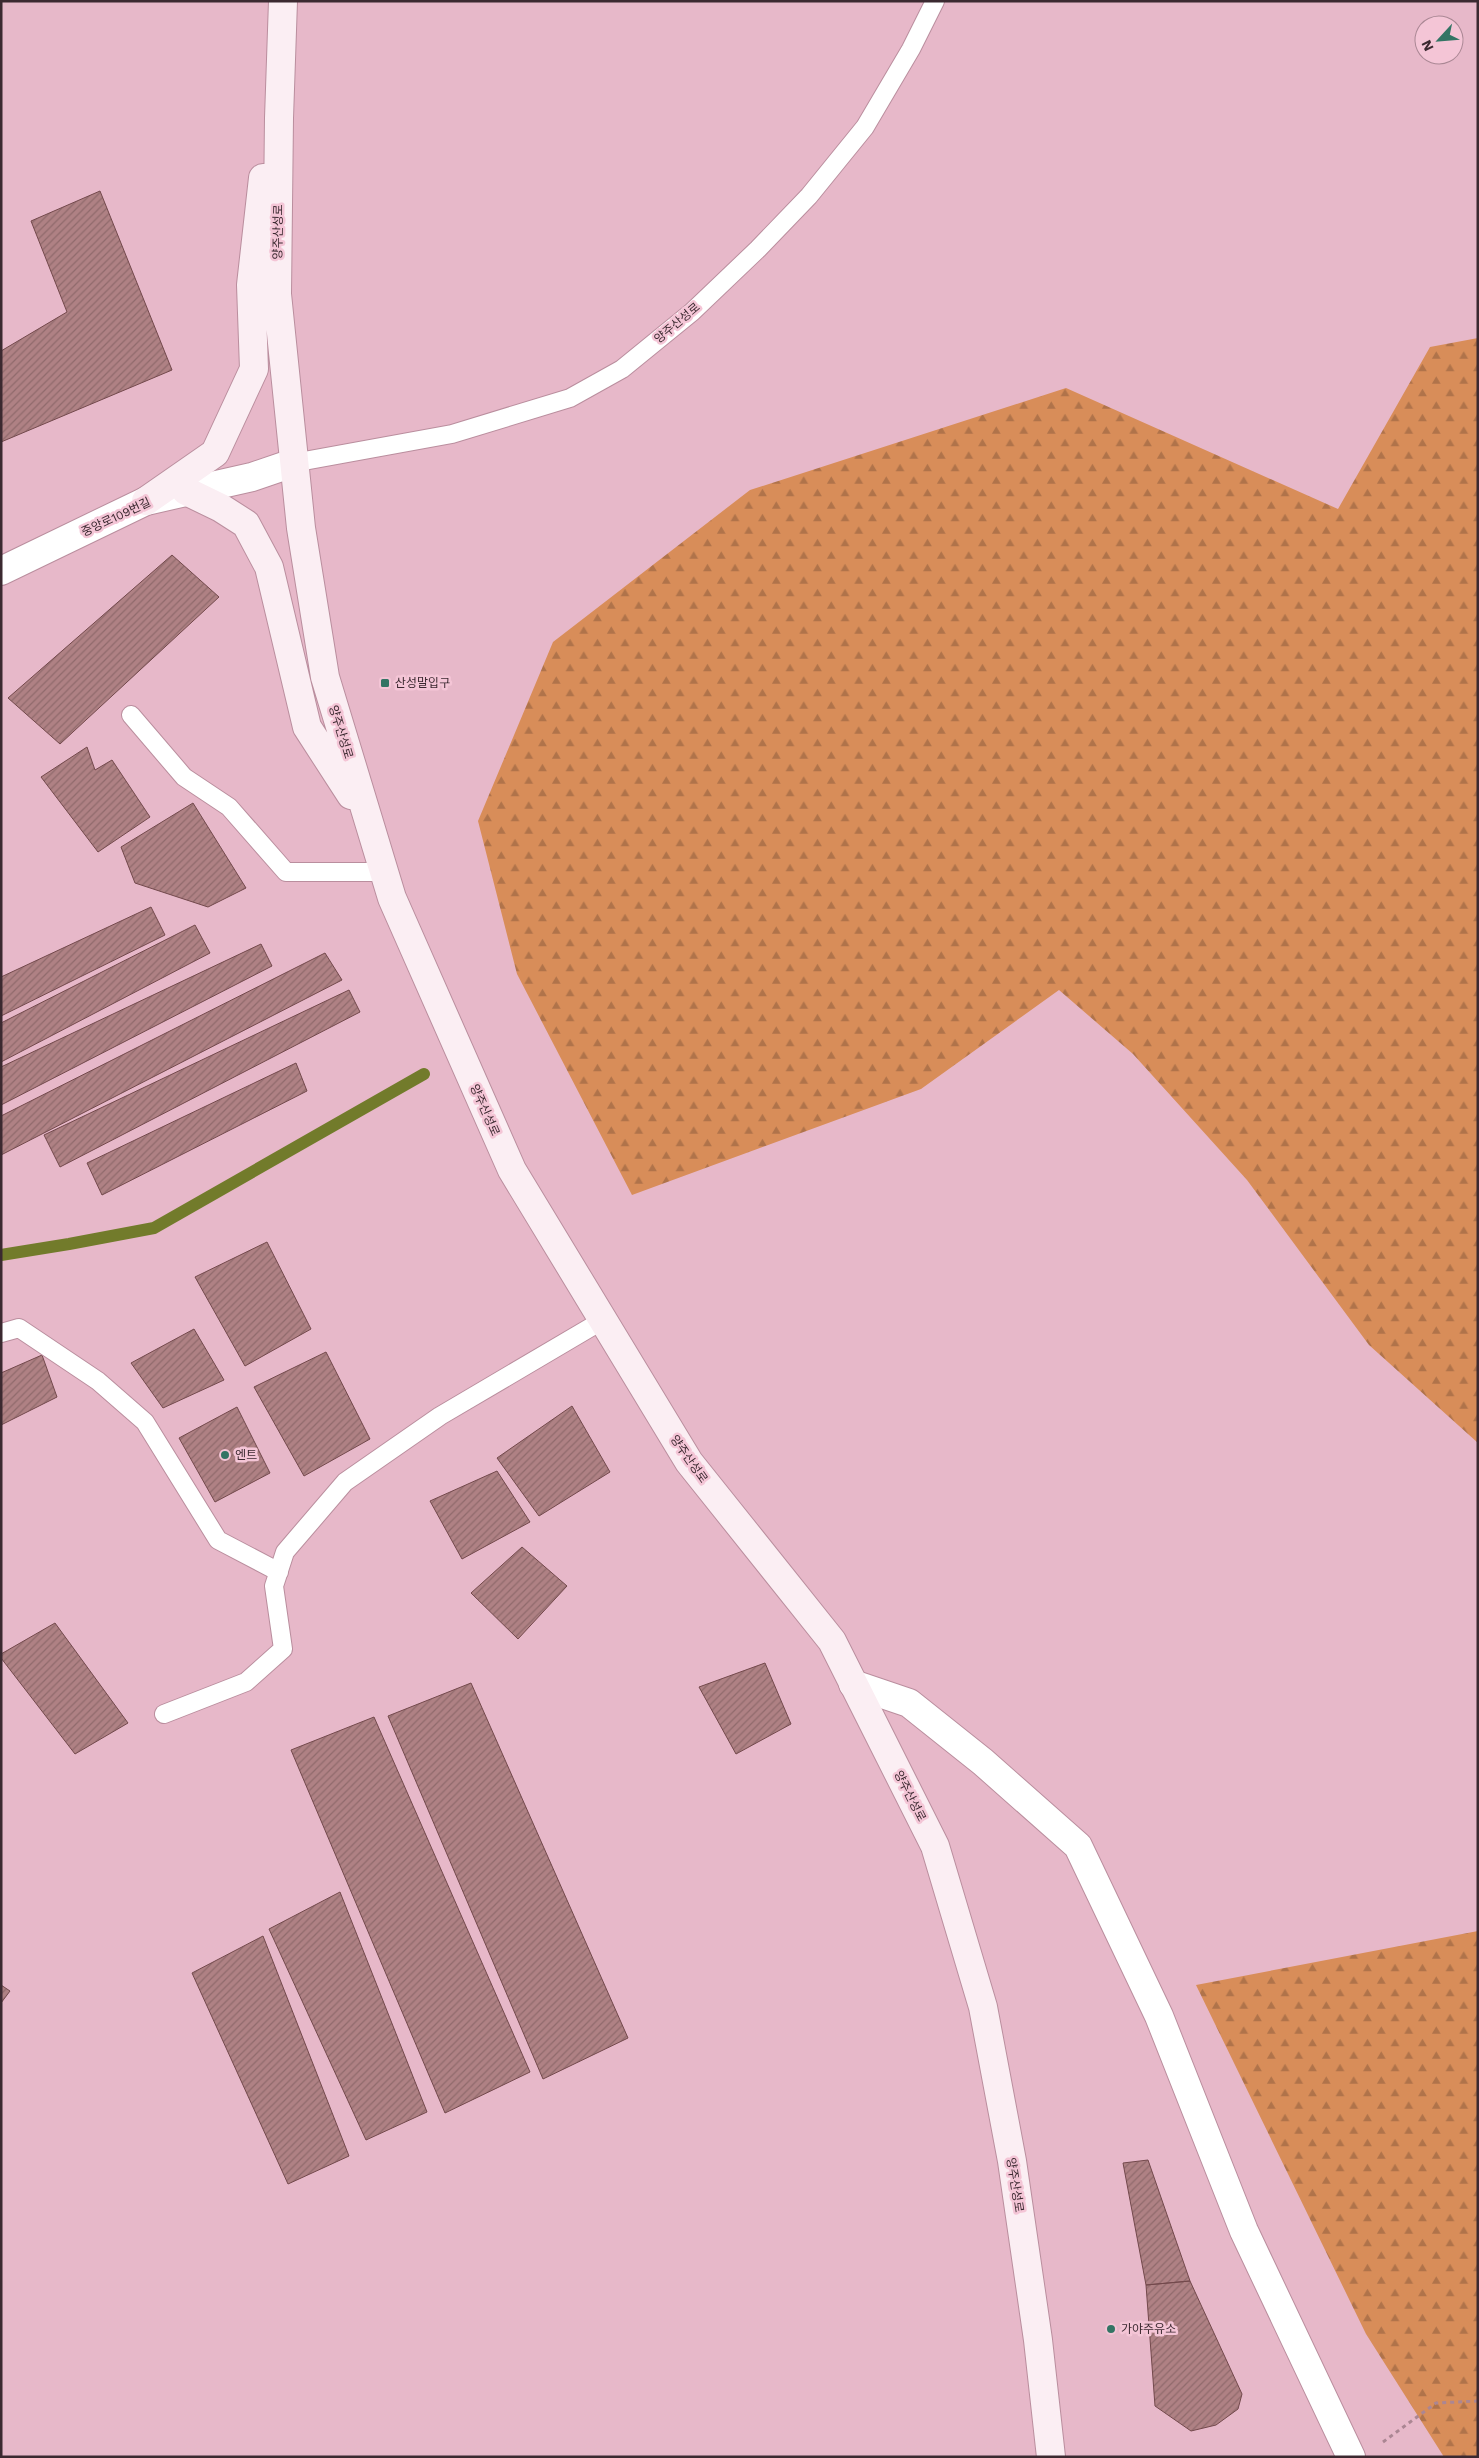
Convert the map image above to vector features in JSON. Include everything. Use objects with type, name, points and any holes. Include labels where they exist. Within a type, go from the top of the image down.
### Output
[{"type":"street","name":"양주산성로","points":[[283,1],[277,294],[293,463],[301,528],[325,677],[392,898],[512,1170],[689,1462],[832,1642],[935,1846],[983,2007],[1012,2161],[1038,2340],[1051,2457]]},
{"type":"street","points":[[146,501],[214,453],[254,369],[251,285],[253,266],[264,169],[279,146]]},
{"type":"street","name":"중앙로109번길","points":[[1,571],[146,501],[252,477],[293,463]]},
{"type":"street","points":[[186,491],[221,508],[246,524],[269,567],[307,727],[369,824]]},
{"type":"street","points":[[853,1684],[909,1703],[983,1762],[1078,1846],[1159,2016],[1244,2231],[1350,2457]]},
{"type":"lane","name":"양주산성로","points":[[293,463],[452,434],[570,398],[622,369],[692,312],[758,249],[809,196],[865,127],[911,49],[935,1]]},
{"type":"lane","points":[[131,716],[184,776],[229,806],[286,872],[384,872]]},
{"type":"lane","points":[[164,1714],[246,1682],[283,1649],[274,1586],[285,1552],[346,1482],[440,1416],[603,1320]]},
{"type":"lane","points":[[1,1333],[18,1328],[98,1381],[144,1422],[218,1540],[279,1572]]},
{"type":"path","points":[[1381,2450],[1383,2442],[1436,2403],[1478,2401]]},
{"type":"green space","points":[[1478,338],[1478,1443],[1369,1345],[1247,1180],[1133,1054],[1059,990],[921,1089],[632,1195],[517,974],[478,821],[553,642],[750,490],[1066,388],[1338,509],[1430,347]]},
{"type":"green space","points":[[1478,1931],[1478,2457],[1444,2457],[1366,2334],[1196,1985]]},
{"type":"building","points":[[100,191],[172,370],[1,442],[1,351],[67,312],[31,221]]},
{"type":"building","points":[[172,555],[219,597],[60,744],[8,698]]},
{"type":"building","points":[[87,747],[95,770],[112,760],[150,817],[98,852],[41,777]]},
{"type":"building","points":[[193,803],[246,888],[208,907],[135,883],[121,847]]},
{"type":"building","points":[[151,907],[165,935],[1,1016],[1,977]]},
{"type":"building","points":[[195,925],[210,953],[1,1062],[1,1023]]},
{"type":"building","points":[[261,944],[272,966],[1,1105],[1,1067]]},
{"type":"building","points":[[325,953],[342,980],[1,1155],[1,1116]]},
{"type":"building","points":[[349,990],[360,1012],[60,1167],[44,1135]]},
{"type":"building","points":[[296,1063],[307,1091],[102,1195],[87,1163]]},
{"type":"building","points":[[267,1242],[311,1329],[245,1366],[195,1277]]},
{"type":"building","points":[[194,1329],[224,1380],[163,1408],[131,1363]]},
{"type":"building","points":[[326,1352],[370,1439],[304,1476],[254,1387]]},
{"type":"building","points":[[42,1355],[57,1397],[1,1425],[1,1373]]},
{"type":"building","points":[[572,1406],[610,1472],[539,1516],[497,1458]]},
{"type":"building","name":"엔트","points":[[237,1407],[270,1473],[215,1502],[179,1438]]},
{"type":"building","points":[[497,1471],[530,1522],[462,1559],[430,1501]]},
{"type":"building","points":[[522,1547],[567,1586],[518,1639],[471,1593]]},
{"type":"building","points":[[55,1623],[128,1723],[75,1754],[1,1658],[1,1654]]},
{"type":"building","points":[[765,1663],[791,1724],[736,1754],[699,1687]]},
{"type":"building","points":[[471,1683],[628,2038],[543,2079],[388,1716]]},
{"type":"building","points":[[374,1717],[530,2072],[445,2113],[291,1750]]},
{"type":"building","points":[[340,1892],[427,2112],[366,2140],[269,1929]]},
{"type":"building","points":[[263,1936],[349,2156],[288,2184],[192,1973]]},
{"type":"building","points":[[1,1985],[10,1991],[1,2003]]},
{"type":"building","points":[[1148,2160],[1190,2281],[1146,2285],[1123,2163]]},
{"type":"building","points":[[1190,2281],[1242,2394],[1238,2409],[1216,2425],[1191,2431],[1155,2406],[1146,2285]]},
{"type":"waterway","points":[[1,1255],[154,1228],[424,1074]]},
{"type":"place","name":"산성말입구","points":[[385,683]]},
{"type":"place","name":"엔트","points":[[225,1455]]},
{"type":"place","name":"가야주유소","points":[[1111,2329]]}]
